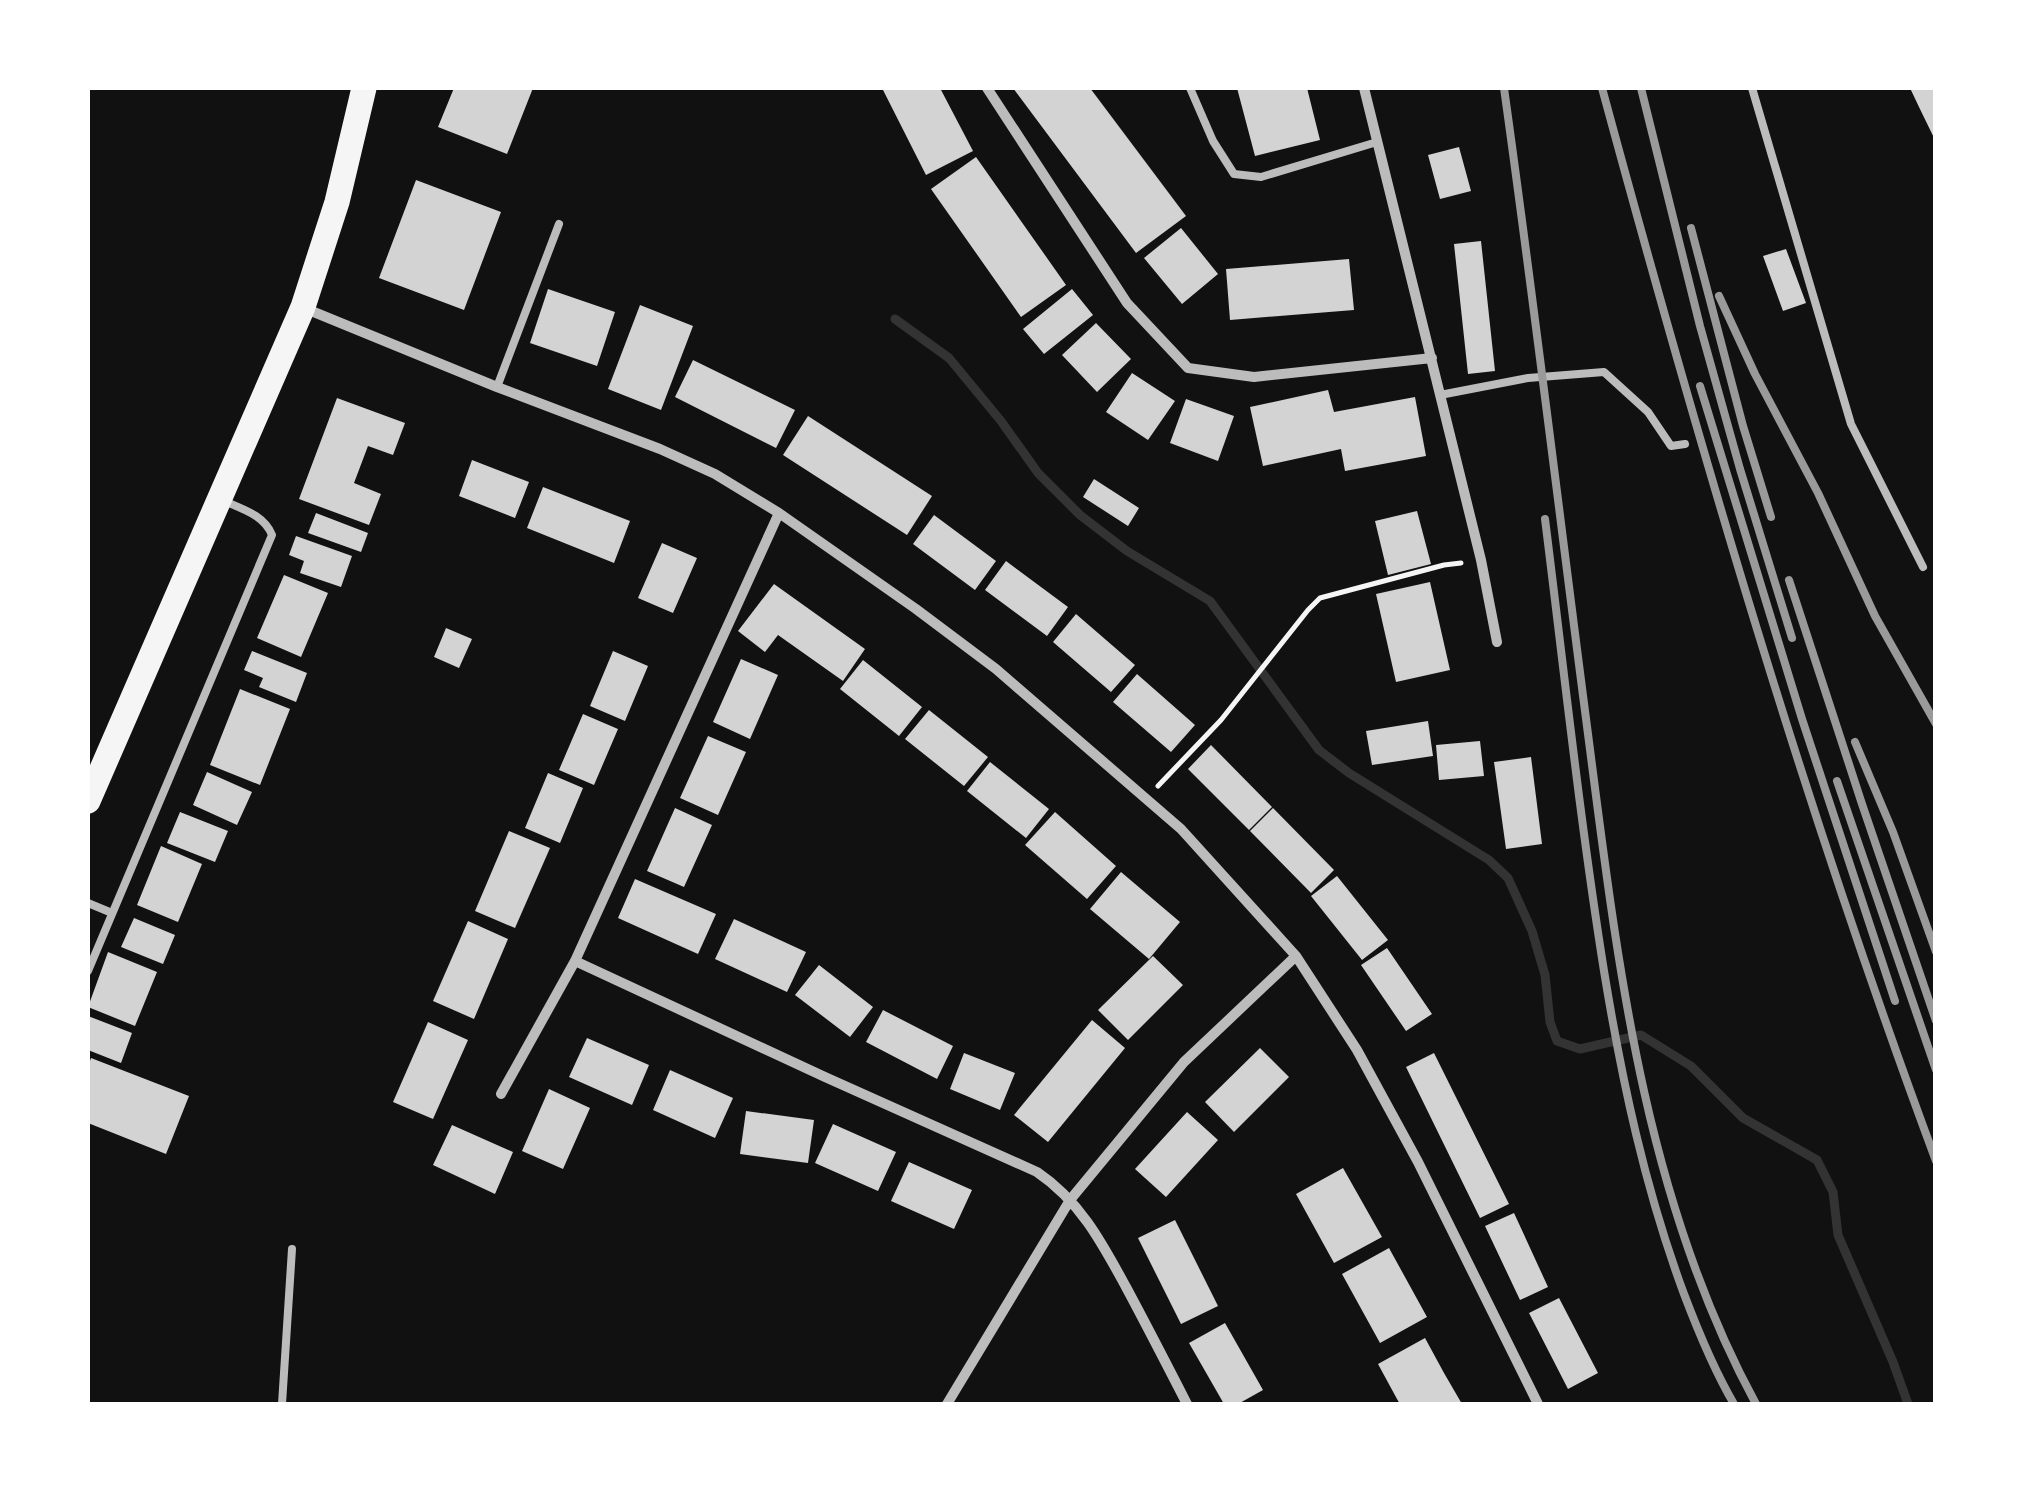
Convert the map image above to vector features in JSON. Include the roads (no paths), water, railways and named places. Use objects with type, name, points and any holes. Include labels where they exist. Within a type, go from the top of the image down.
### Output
[{"type":"main road","points":[[88,801],[304,307],[337,202],[364,88]]},
{"type":"street","points":[[987,88],[1127,303],[1188,368],[1254,377],[1432,358]]},
{"type":"street","points":[[1364,88],[1481,560],[1497,642]]},
{"type":"street","points":[[304,307],[660,448],[715,474],[780,513],[996,669],[1181,829],[1296,956],[1357,1050],[1410,1146],[1538,1404]]},
{"type":"street","points":[[501,1094],[575,960],[780,513]]},
{"type":"street","points":[[947,1404],[1070,1200],[1184,1062],[1296,956]]},
{"type":"street","points":[[575,960],[1054,1183],[1097,1235],[1187,1404]]},
{"type":"lane","points":[[1190,88],[1213,142],[1234,174],[1261,178],[1377,142]]},
{"type":"lane","points":[[1752,88],[1851,424],[1923,567]]},
{"type":"lane","points":[[498,387],[558,224]]},
{"type":"lane","points":[[1440,394],[1528,378],[1604,372],[1648,412],[1671,446],[1685,444]]},
{"type":"lane","points":[[88,970],[272,535],[262,520],[220,499]]},
{"type":"lane","points":[[88,903],[112,913]]},
{"type":"lane","points":[[282,1404],[292,1249]]},
{"type":"waterway","points":[[895,319],[949,358],[1038,473],[1080,515],[1127,551],[1210,601],[1319,750],[1349,773],[1489,860],[1508,878],[1532,931],[1557,1041],[1580,1049],[1641,1035],[1691,1066],[1743,1118],[1817,1160],[1833,1192],[1838,1235],[1908,1404]]},
{"type":"railway","points":[[1504,88],[1622,978],[1659,1153],[1685,1239],[1717,1323],[1756,1404]]},
{"type":"railway","points":[[1602,88],[1757,628],[1842,896],[1936,1161]]},
{"type":"railway","points":[[1641,88],[1700,326],[1792,638]]},
{"type":"railway","points":[[1691,228],[1771,517]]},
{"type":"railway","points":[[1719,296],[1875,616],[1936,724]]},
{"type":"railway","points":[[1700,386],[1802,719],[1895,1001]]},
{"type":"railway","points":[[1545,519],[1595,915],[1627,1094],[1670,1254],[1701,1336],[1734,1404]]},
{"type":"railway","points":[[1789,580],[1936,1021]]},
{"type":"railway","points":[[1855,742],[1893,832],[1936,952]]},
{"type":"railway","points":[[1837,781],[1936,1070]]}]
